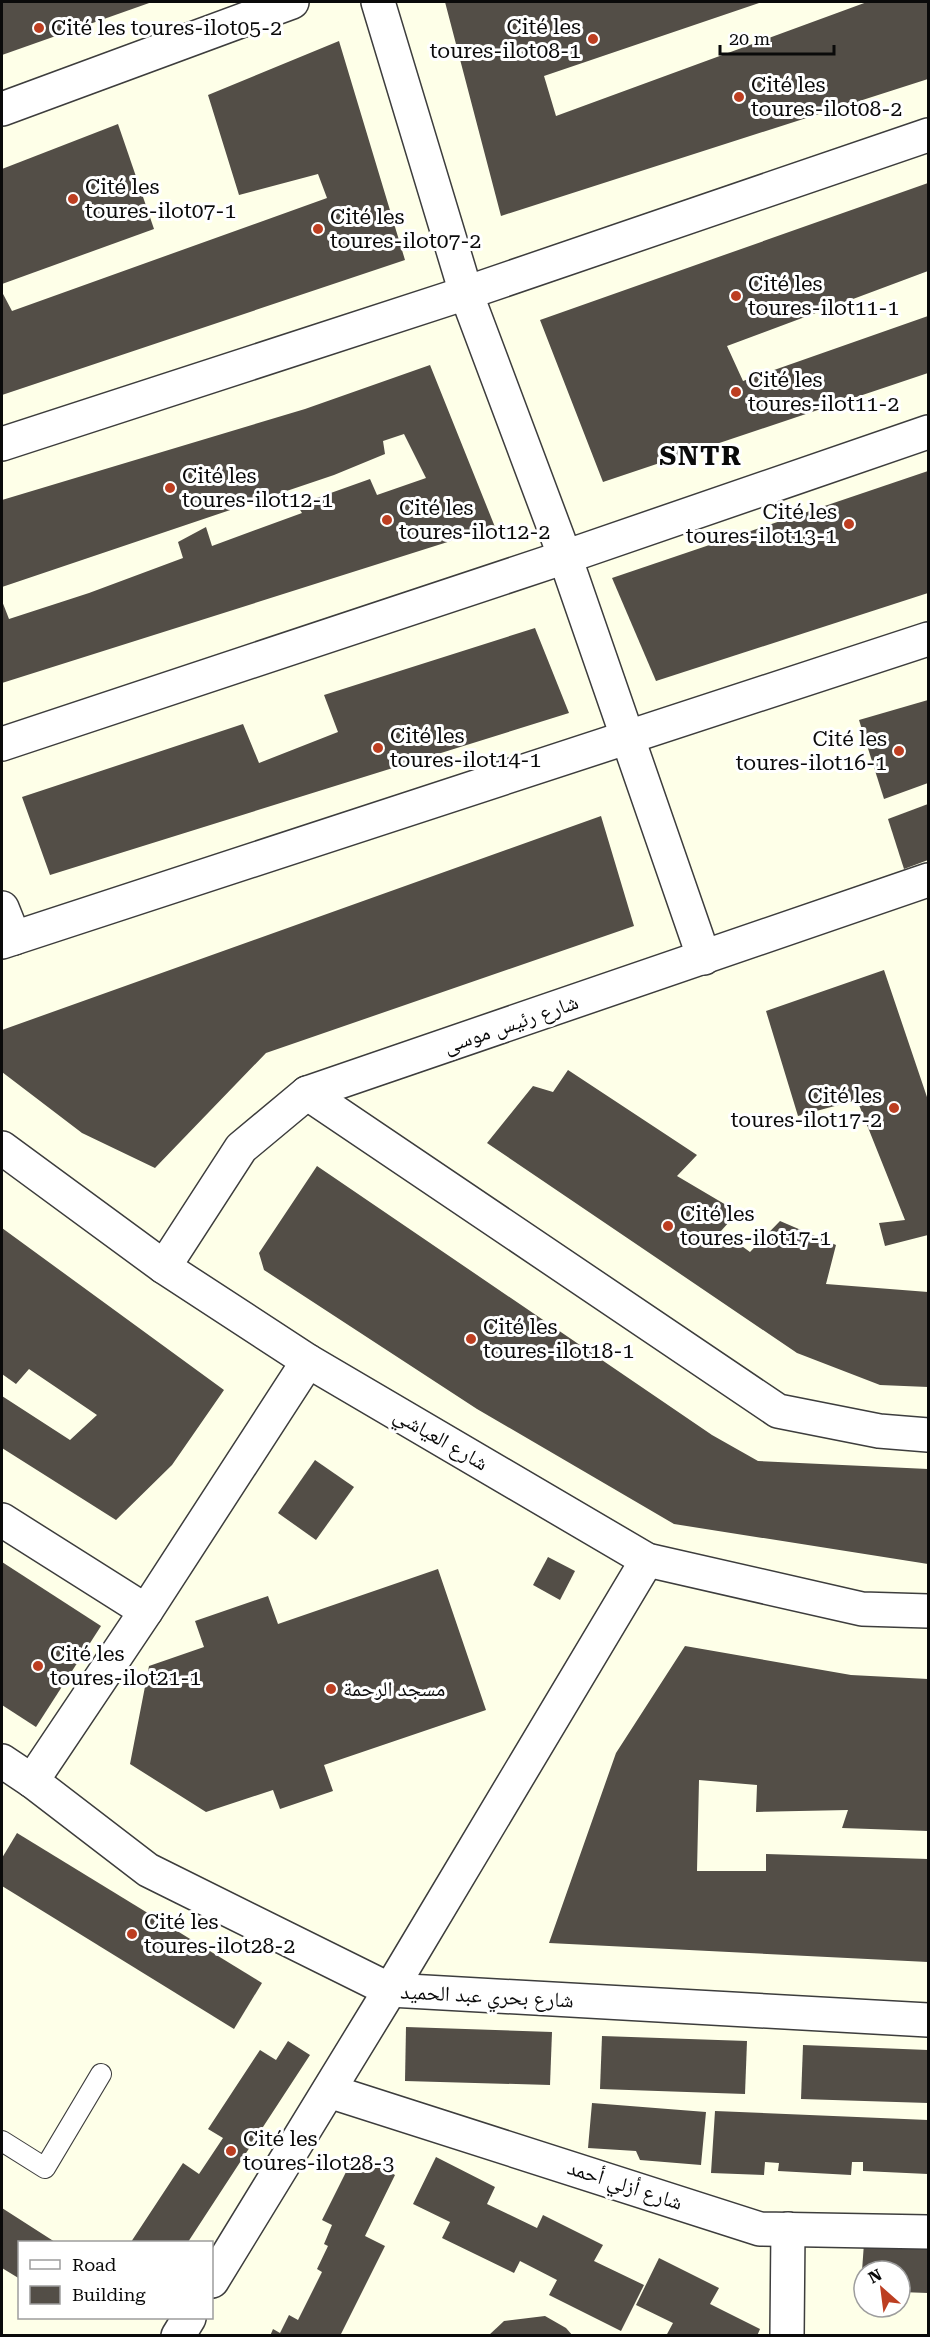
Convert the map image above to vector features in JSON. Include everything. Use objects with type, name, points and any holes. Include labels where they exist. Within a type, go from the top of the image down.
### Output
[{"type":"street","points":[[2,109],[292,2]]},
{"type":"street","points":[[378,2],[466,293],[565,557],[704,958]]},
{"type":"street","points":[[2,444],[466,293],[928,135]]},
{"type":"street","points":[[2,744],[565,557],[928,432]]},
{"type":"street","points":[[2,908],[8,940],[928,639]]},
{"type":"street","name":"شارع رئيس موسى","points":[[164,1267],[242,1148],[308,1093],[928,880]]},
{"type":"street","points":[[308,1093],[778,1411],[879,1431],[928,1435]]},
{"type":"street","name":"شارع العياشي","points":[[2,1148],[164,1267],[308,1361],[647,1560],[862,1609],[928,1611]]},
{"type":"street","points":[[32,1781],[146,1611],[308,1361]]},
{"type":"street","points":[[2,1520],[146,1611]]},
{"type":"street","points":[[213,2279],[390,1990],[647,1560]]},
{"type":"street","name":"شارع بحري عبد الحميد","points":[[2,1761],[32,1781],[148,1870],[390,1990],[928,2020]]},
{"type":"street","name":"شارع أزلي أحمد","points":[[329,2091],[760,2229],[928,2232]]},
{"type":"street","points":[[787,2336],[788,2229]]},
{"type":"street","points":[[178,2336],[188,2319]]},
{"type":"lane","points":[[2,2141],[45,2168],[100,2074]]},
{"type":"building","name":"Cité les toures-ilot05-2","points":[[2,2],[152,2],[2,55]]},
{"type":"building","name":"Cité les toures-ilot08-2","points":[[445,2],[762,2],[544,76],[556,116],[867,2],[928,2],[928,79],[501,216]]},
{"type":"building","name":"Cité les toures-ilot07-2","points":[[339,41],[405,260],[2,395],[2,292],[12,311],[327,198],[318,174],[239,195],[208,95]]},
{"type":"building","name":"Cité les toures-ilot07-1","points":[[118,124],[154,229],[2,284],[2,169]]},
{"type":"building","points":[[928,183],[928,271],[727,346],[743,381],[928,316],[928,373],[603,482],[540,320]]},
{"type":"building","name":"Cité les toures-ilot12-2","points":[[430,365],[495,527],[2,683],[2,601],[9,619],[89,593],[183,558],[178,542],[206,527],[212,546],[302,513],[297,505],[370,479],[377,495],[426,478],[404,434],[383,441],[385,454],[334,475],[2,587],[2,500],[305,409]]},
{"type":"building","name":"Cité les toures-ilot13-1","points":[[928,471],[928,593],[656,681],[612,578]]},
{"type":"building","name":"Cité les toures-ilot14-1","points":[[535,628],[569,713],[50,875],[22,797],[243,724],[259,763],[338,732],[324,695]]},
{"type":"building","name":"Cité les toures-ilot16-1","points":[[928,700],[928,783],[884,799],[859,720]]},
{"type":"building","name":"Cité les toures-ilot16-1","points":[[928,804],[928,860],[904,869],[888,819]]},
{"type":"building","points":[[601,816],[634,926],[266,1053],[155,1168],[82,1133],[2,1072],[2,1030]]},
{"type":"building","name":"Cité les toures-ilot17-2","points":[[884,970],[928,1100],[928,1235],[885,1246],[879,1223],[905,1220],[857,1100],[798,1116],[766,1011]]},
{"type":"building","name":"Cité les toures-ilot17-1","points":[[568,1070],[697,1155],[677,1176],[738,1212],[721,1231],[750,1252],[780,1221],[836,1245],[826,1284],[928,1292],[928,1387],[880,1385],[797,1353],[487,1143],[533,1086],[553,1092]]},
{"type":"building","name":"Cité les toures-ilot18-1","points":[[317,1166],[712,1435],[758,1461],[928,1469],[928,1564],[674,1524],[477,1409],[264,1270],[259,1253]]},
{"type":"building","points":[[2,1228],[224,1390],[172,1465],[116,1520],[2,1448],[2,1396],[70,1440],[97,1415],[29,1369],[16,1384],[2,1374]]},
{"type":"building","points":[[315,1460],[354,1487],[316,1540],[278,1513]]},
{"type":"building","points":[[548,1557],[575,1571],[560,1600],[533,1585]]},
{"type":"building","name":"Cité les toures-ilot21-1","points":[[2,1562],[101,1626],[36,1727],[2,1705]]},
{"type":"building","points":[[438,1569],[486,1710],[324,1765],[333,1791],[280,1809],[273,1790],[206,1812],[130,1764],[149,1666],[204,1647],[195,1621],[268,1596],[278,1624]]},
{"type":"building","points":[[685,1646],[851,1675],[928,1679],[928,1831],[842,1828],[848,1810],[756,1812],[757,1785],[699,1780],[697,1871],[766,1871],[766,1854],[928,1859],[928,1962],[549,1943],[616,1753]]},
{"type":"building","name":"Cité les toures-ilot28-2","points":[[17,1833],[262,1983],[234,2029],[2,1886],[2,1858]]},
{"type":"building","points":[[406,2027],[552,2032],[550,2085],[405,2081]]},
{"type":"building","points":[[602,2036],[747,2041],[745,2094],[600,2089]]},
{"type":"building","name":"Cité les toures-ilot28-3","points":[[288,2041],[310,2055],[189,2241],[132,2241],[183,2163],[199,2174],[223,2138],[208,2129],[260,2050],[276,2060]]},
{"type":"building","points":[[803,2045],[928,2050],[928,2103],[801,2099]]},
{"type":"building","points":[[592,2103],[706,2112],[701,2165],[640,2160],[636,2151],[588,2148]]},
{"type":"building","points":[[715,2111],[928,2120],[928,2174],[863,2171],[863,2162],[852,2162],[851,2175],[778,2171],[779,2163],[765,2162],[764,2175],[711,2173]]},
{"type":"building","points":[[355,2154],[395,2175],[365,2236],[385,2246],[340,2336],[270,2336],[273,2329],[280,2333],[289,2315],[298,2320],[322,2272],[317,2269],[328,2246],[324,2244],[332,2225],[322,2220]]},
{"type":"building","points":[[436,2157],[495,2187],[487,2204],[537,2228],[543,2215],[603,2245],[594,2261],[644,2285],[621,2331],[549,2295],[557,2280],[520,2261],[514,2273],[442,2238],[450,2222],[413,2204]]},
{"type":"building","points":[[2,2208],[53,2241],[18,2241],[18,2278],[2,2268]]},
{"type":"building","points":[[864,2243],[928,2246],[928,2293],[912,2292],[912,2259],[863,2259]]},
{"type":"building","points":[[659,2258],[719,2288],[710,2304],[760,2329],[757,2336],[666,2336],[673,2323],[636,2305]]},
{"type":"building","points":[[545,2316],[566,2328],[573,2336],[488,2336],[504,2321]]},
{"type":"place","name":"Cité les toures-ilot05-2","points":[[39,28]]},
{"type":"place","name":"Cité les toures-ilot08-1","points":[[593,39]]},
{"type":"place","name":"Cité les toures-ilot08-2","points":[[739,97]]},
{"type":"place","name":"Cité les toures-ilot07-1","points":[[73,199]]},
{"type":"place","name":"Cité les toures-ilot07-2","points":[[318,229]]},
{"type":"place","name":"Cité les toures-ilot11-1","points":[[736,296]]},
{"type":"place","name":"Cité les toures-ilot11-2","points":[[736,392]]},
{"type":"place","name":"Cité les toures-ilot12-1","points":[[170,488]]},
{"type":"place","name":"Cité les toures-ilot12-2","points":[[387,520]]},
{"type":"place","name":"Cité les toures-ilot13-1","points":[[849,524]]},
{"type":"place","name":"Cité les toures-ilot14-1","points":[[378,748]]},
{"type":"place","name":"Cité les toures-ilot16-1","points":[[899,751]]},
{"type":"place","name":"Cité les toures-ilot17-2","points":[[894,1108]]},
{"type":"place","name":"Cité les toures-ilot17-1","points":[[668,1226]]},
{"type":"place","name":"Cité les toures-ilot18-1","points":[[471,1339]]},
{"type":"place","name":"Cité les toures-ilot21-1","points":[[38,1666]]},
{"type":"place","name":"مسجد الرحمة","points":[[331,1689]]},
{"type":"place","name":"Cité les toures-ilot28-2","points":[[132,1934]]},
{"type":"place","name":"Cité les toures-ilot28-3","points":[[231,2151]]},
{"type":"district","name":"SNTR","points":[[701,456]]}]
